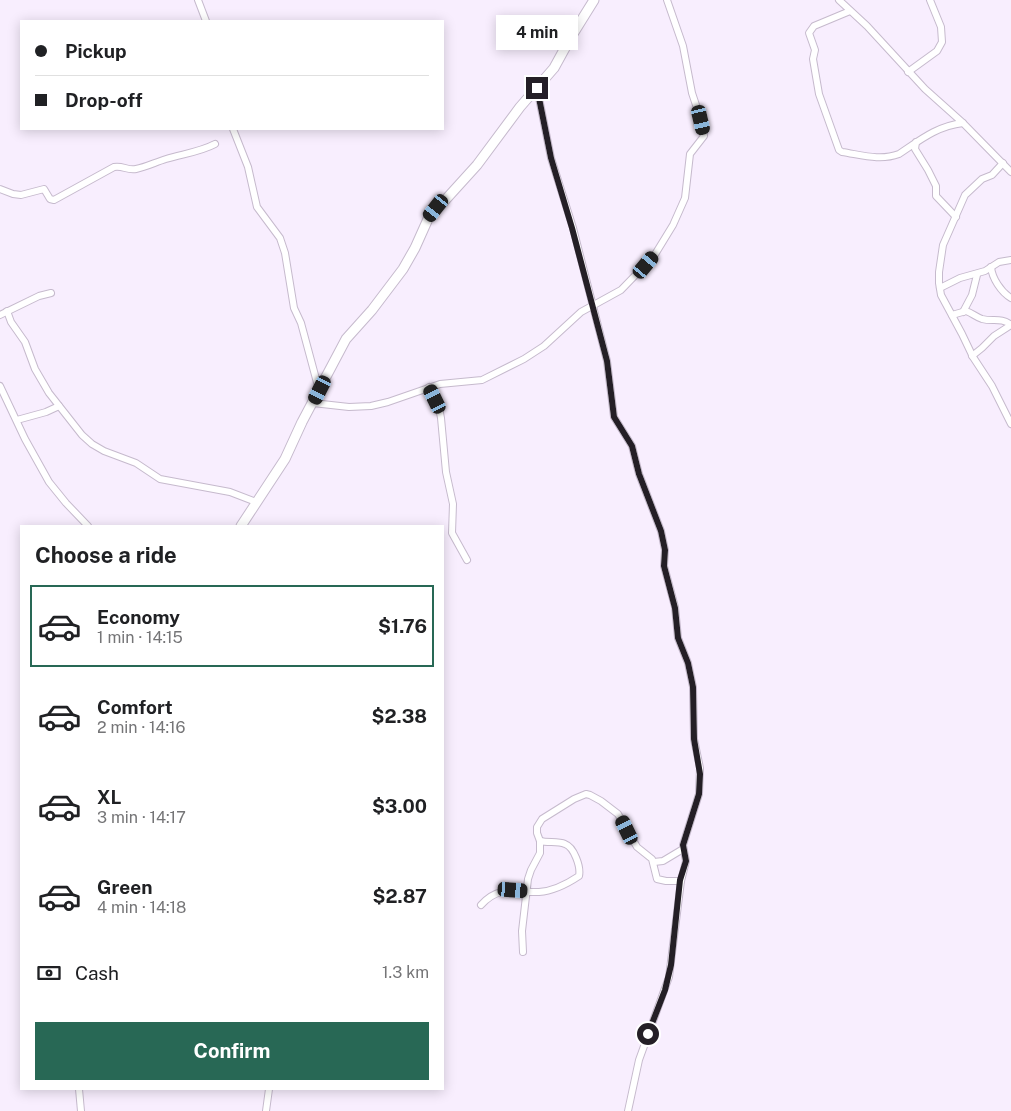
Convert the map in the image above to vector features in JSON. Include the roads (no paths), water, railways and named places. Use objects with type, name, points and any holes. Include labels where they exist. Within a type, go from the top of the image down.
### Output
[{"type":"main road","points":[[242,525],[285,459],[346,339],[372,310],[403,269],[428,219],[477,164],[554,68],[594,0]]},
{"type":"street","points":[[198,0],[206,20]]},
{"type":"street","points":[[313,403],[349,407],[371,406],[440,384],[482,380],[544,346],[571,320],[593,305],[622,290],[646,265],[664,242],[685,198],[690,154],[704,136],[692,93],[685,52],[667,0]]},
{"type":"street","points":[[839,0],[870,30],[908,72],[963,122],[1011,172]]},
{"type":"street","points":[[908,72],[937,51],[942,42],[941,27],[930,0]]},
{"type":"street","points":[[850,11],[819,24],[812,28],[809,33],[815,49],[813,59],[819,94],[838,150],[877,158],[896,155],[932,132],[963,122]]},
{"type":"street","points":[[537,88],[551,158],[572,228],[607,361],[614,417],[632,446],[639,474],[658,519],[665,550],[664,566],[676,613],[678,638],[692,677],[694,696],[694,739],[700,768],[697,801],[691,815],[683,849],[686,861],[680,880],[669,977],[639,1060],[628,1111]]},
{"type":"street","points":[[233,130],[252,180],[257,206],[280,238],[285,253],[294,308],[301,323],[320,390]]},
{"type":"street","points":[[916,142],[914,149],[936,186],[936,196],[956,217]]},
{"type":"street","points":[[0,189],[21,195],[44,189],[50,199],[54,200],[114,167],[122,166],[135,170],[215,144]]},
{"type":"street","points":[[1003,163],[992,175],[983,178],[968,190],[942,249],[939,272],[940,295],[972,356],[992,386],[1010,422]]},
{"type":"street","points":[[940,288],[960,278],[977,274],[999,262],[1011,260]]},
{"type":"street","points":[[992,267],[993,274],[1001,288],[1011,298]]},
{"type":"street","points":[[963,312],[972,295],[977,274]]},
{"type":"street","points":[[0,315],[39,296],[51,293]]},
{"type":"street","points":[[7,311],[11,322],[29,350],[35,369],[52,399],[92,444],[104,451],[136,463],[157,478],[230,492],[256,502]]},
{"type":"street","points":[[952,315],[968,312],[981,319],[1006,321],[1011,325],[994,336],[972,356]]},
{"type":"street","points":[[0,386],[25,439],[49,482],[87,525]]},
{"type":"street","points":[[430,387],[441,418],[446,472],[453,504],[452,533],[467,560]]},
{"type":"street","points":[[17,420],[46,412],[59,406]]},
{"type":"street","points":[[523,952],[523,911],[528,891],[530,870],[539,856],[540,841],[536,830],[539,822],[586,794],[601,801],[618,814],[637,847],[654,862],[657,879],[666,881],[680,880]]},
{"type":"street","points":[[481,905],[494,893],[513,890],[540,892],[561,887],[579,876],[578,861],[568,845],[540,841]]},
{"type":"street","points":[[654,862],[664,861],[683,849]]},
{"type":"street","points":[[79,1090],[81,1111]]},
{"type":"street","points":[[266,1111],[268,1090]]}]
